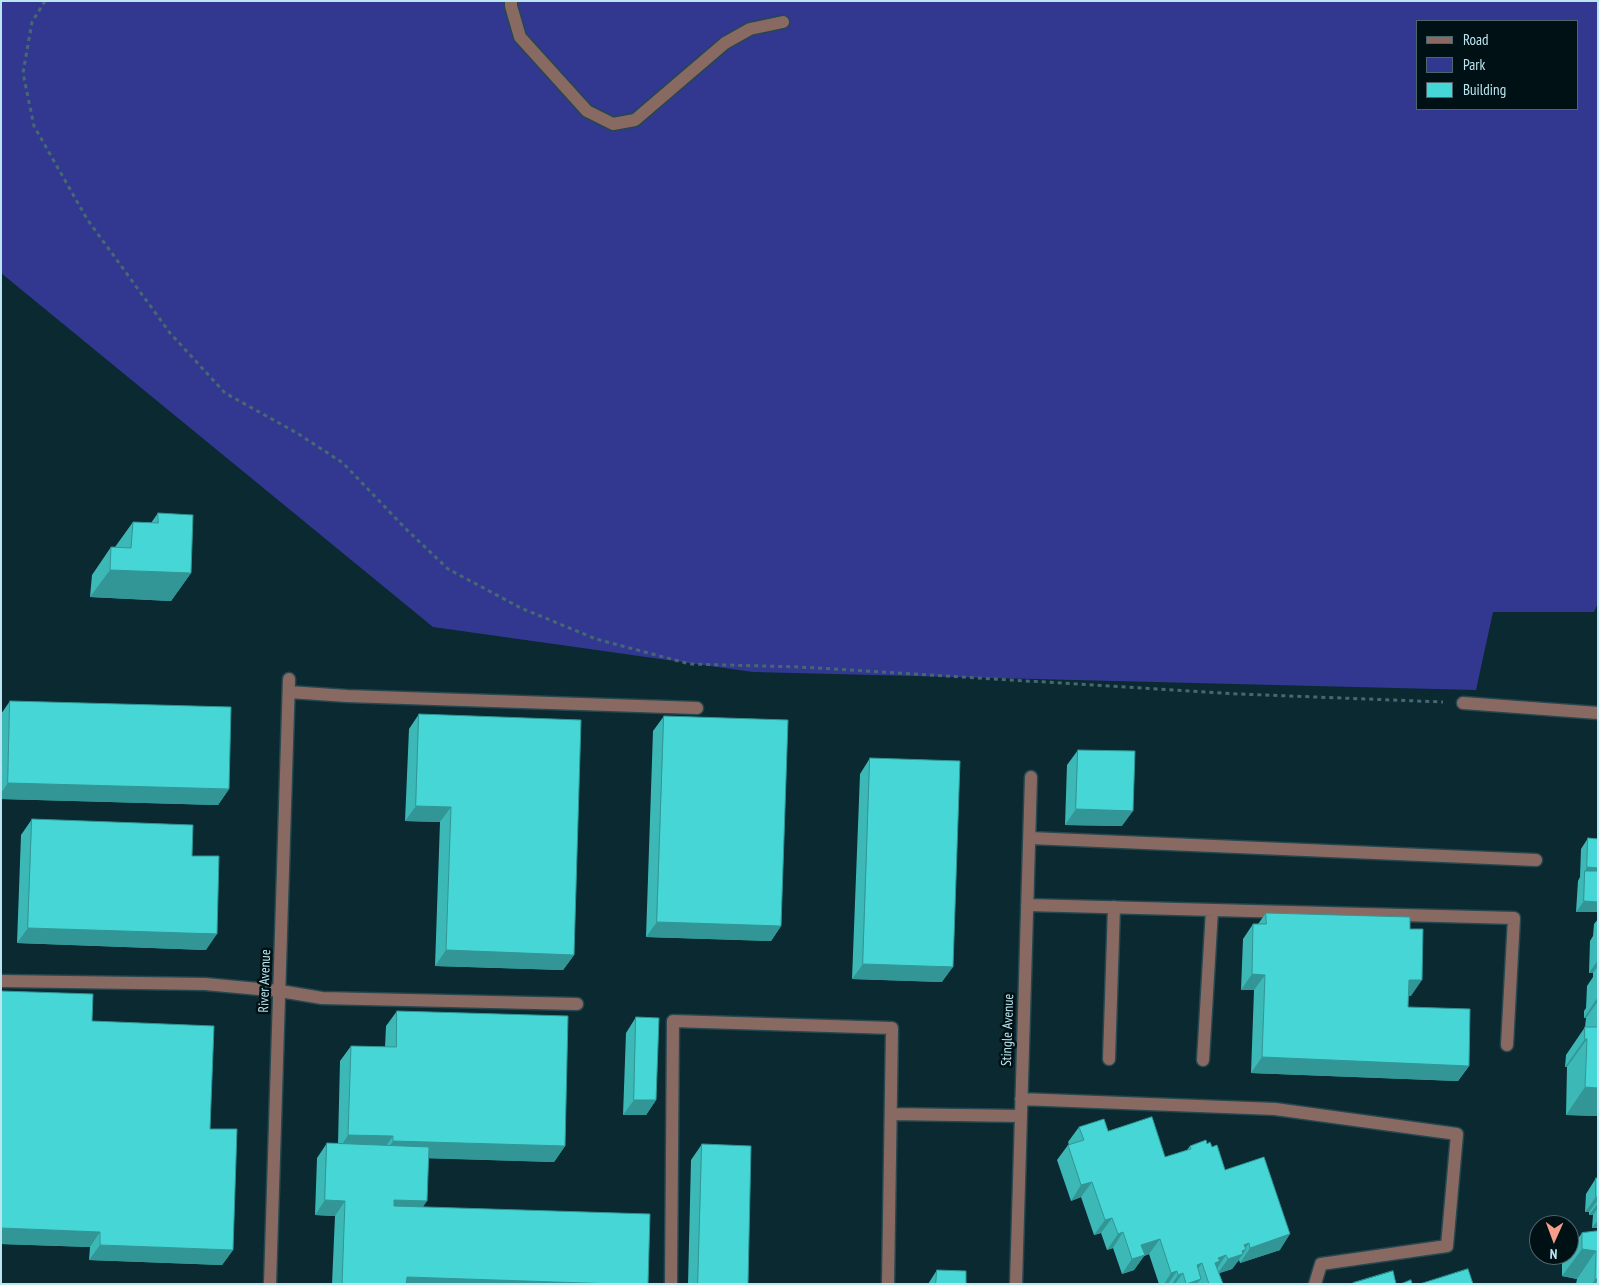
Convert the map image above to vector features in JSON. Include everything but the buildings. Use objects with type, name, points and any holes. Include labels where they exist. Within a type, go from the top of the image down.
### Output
[{"type":"street","points":[[511,1],[520,37],[586,111],[613,124],[635,120],[724,43],[750,29],[783,22]]},
{"type":"street","name":"River Avenue","points":[[270,1284],[289,686],[347,696],[697,708]]},
{"type":"street","points":[[1463,703],[1598,714]]},
{"type":"street","name":"Stingle Avenue","points":[[1016,1284],[1031,777]]},
{"type":"street","points":[[1030,838],[1536,860]]},
{"type":"street","points":[[1027,905],[1514,918],[1507,1044]]},
{"type":"street","points":[[1109,1059],[1114,907]]},
{"type":"street","points":[[1203,1060],[1212,910]]},
{"type":"street","points":[[1,981],[205,984],[280,991],[322,998],[577,1004]]},
{"type":"street","points":[[671,1284],[673,1021],[892,1028],[888,1284]]},
{"type":"street","points":[[1021,1099],[1275,1109],[1457,1134],[1448,1246],[1321,1264],[1315,1284]]},
{"type":"street","points":[[890,1114],[1021,1116]]},
{"type":"path","points":[[45,1],[32,22],[23,73],[34,126],[87,219],[170,333],[225,393],[297,433],[343,463],[405,528],[448,569],[521,608],[596,639],[690,664],[800,666],[1239,694],[1463,703]]},
{"type":"green space","points":[[1,1],[1598,1],[1598,603],[1594,612],[1493,612],[1476,690],[753,672],[433,627],[1,273]]}]
